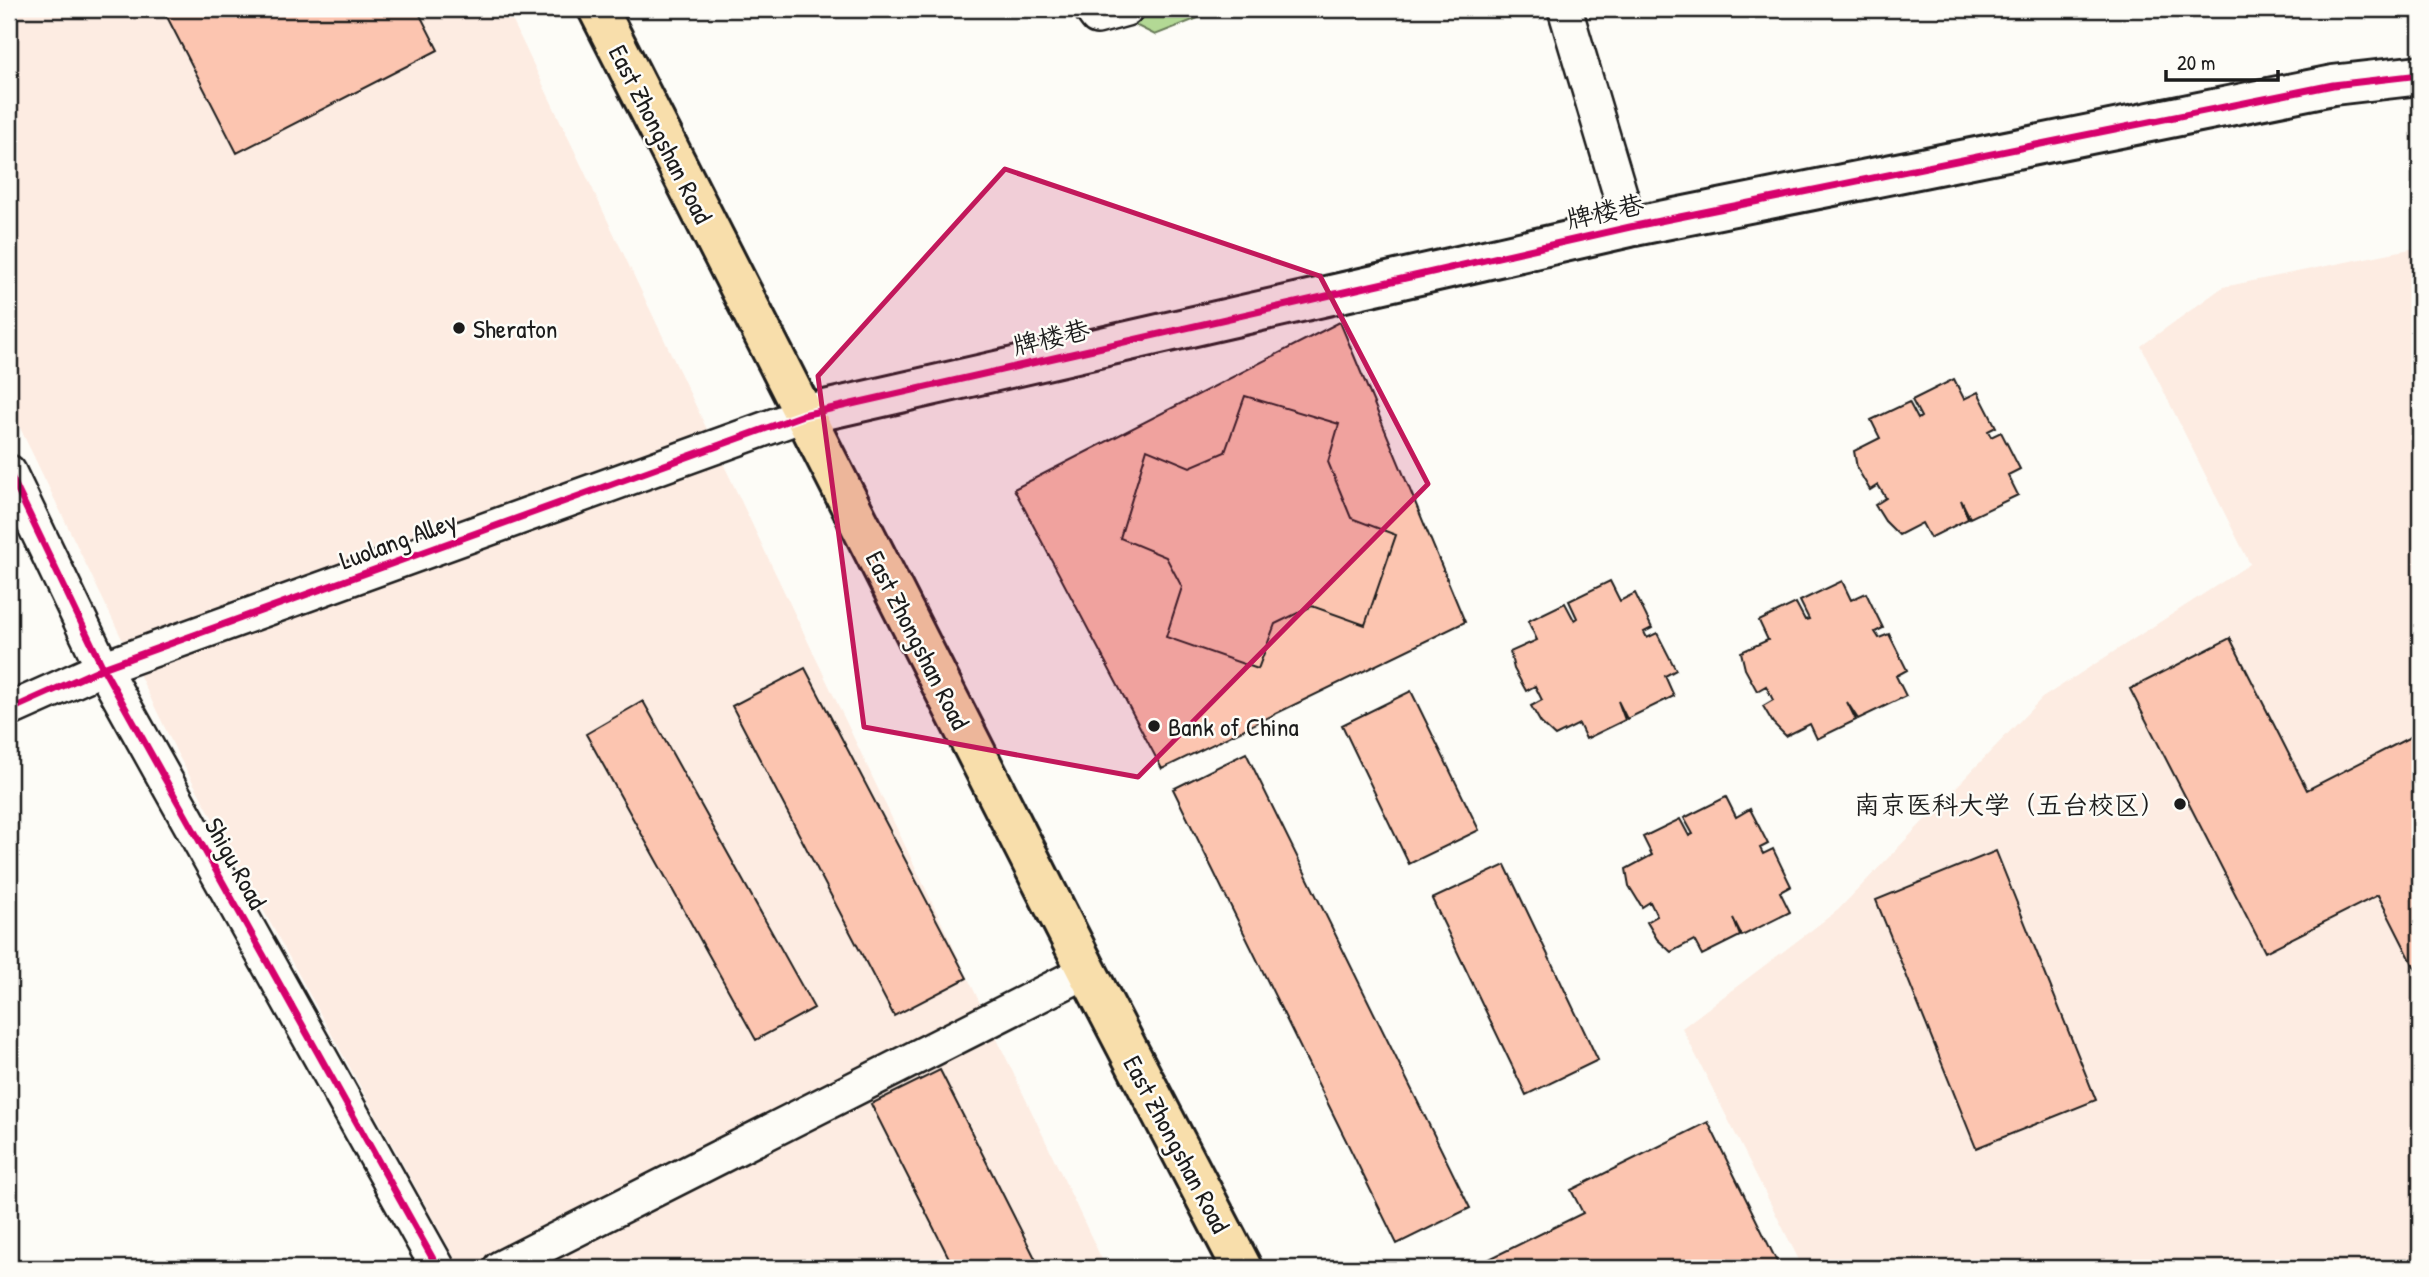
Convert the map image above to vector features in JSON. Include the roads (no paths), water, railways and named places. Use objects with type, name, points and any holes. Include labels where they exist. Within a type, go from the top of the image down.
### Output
[{"type":"main road","name":"East Zhongshan Road","points":[[600,9],[803,415],[1242,1268]]},
{"type":"street","points":[[1091,9],[1097,17],[1126,9]]},
{"type":"street","points":[[1565,9],[1630,227]]},
{"type":"street","name":"牌楼巷","points":[[803,415],[1630,227],[2333,85],[2420,75]]},
{"type":"street","name":"Luolang Alley","points":[[9,710],[103,668],[803,415]]},
{"type":"street","name":"Shigu Road","points":[[9,472],[103,668],[438,1268]]},
{"type":"street","points":[[500,1268],[1087,971]]},
{"type":"place","name":"Sheraton","points":[[459,328]]},
{"type":"place","name":"Bank of China","points":[[1154,726]]},
{"type":"place","name":"南京医科大学（五台校区）","points":[[2180,804]]}]
